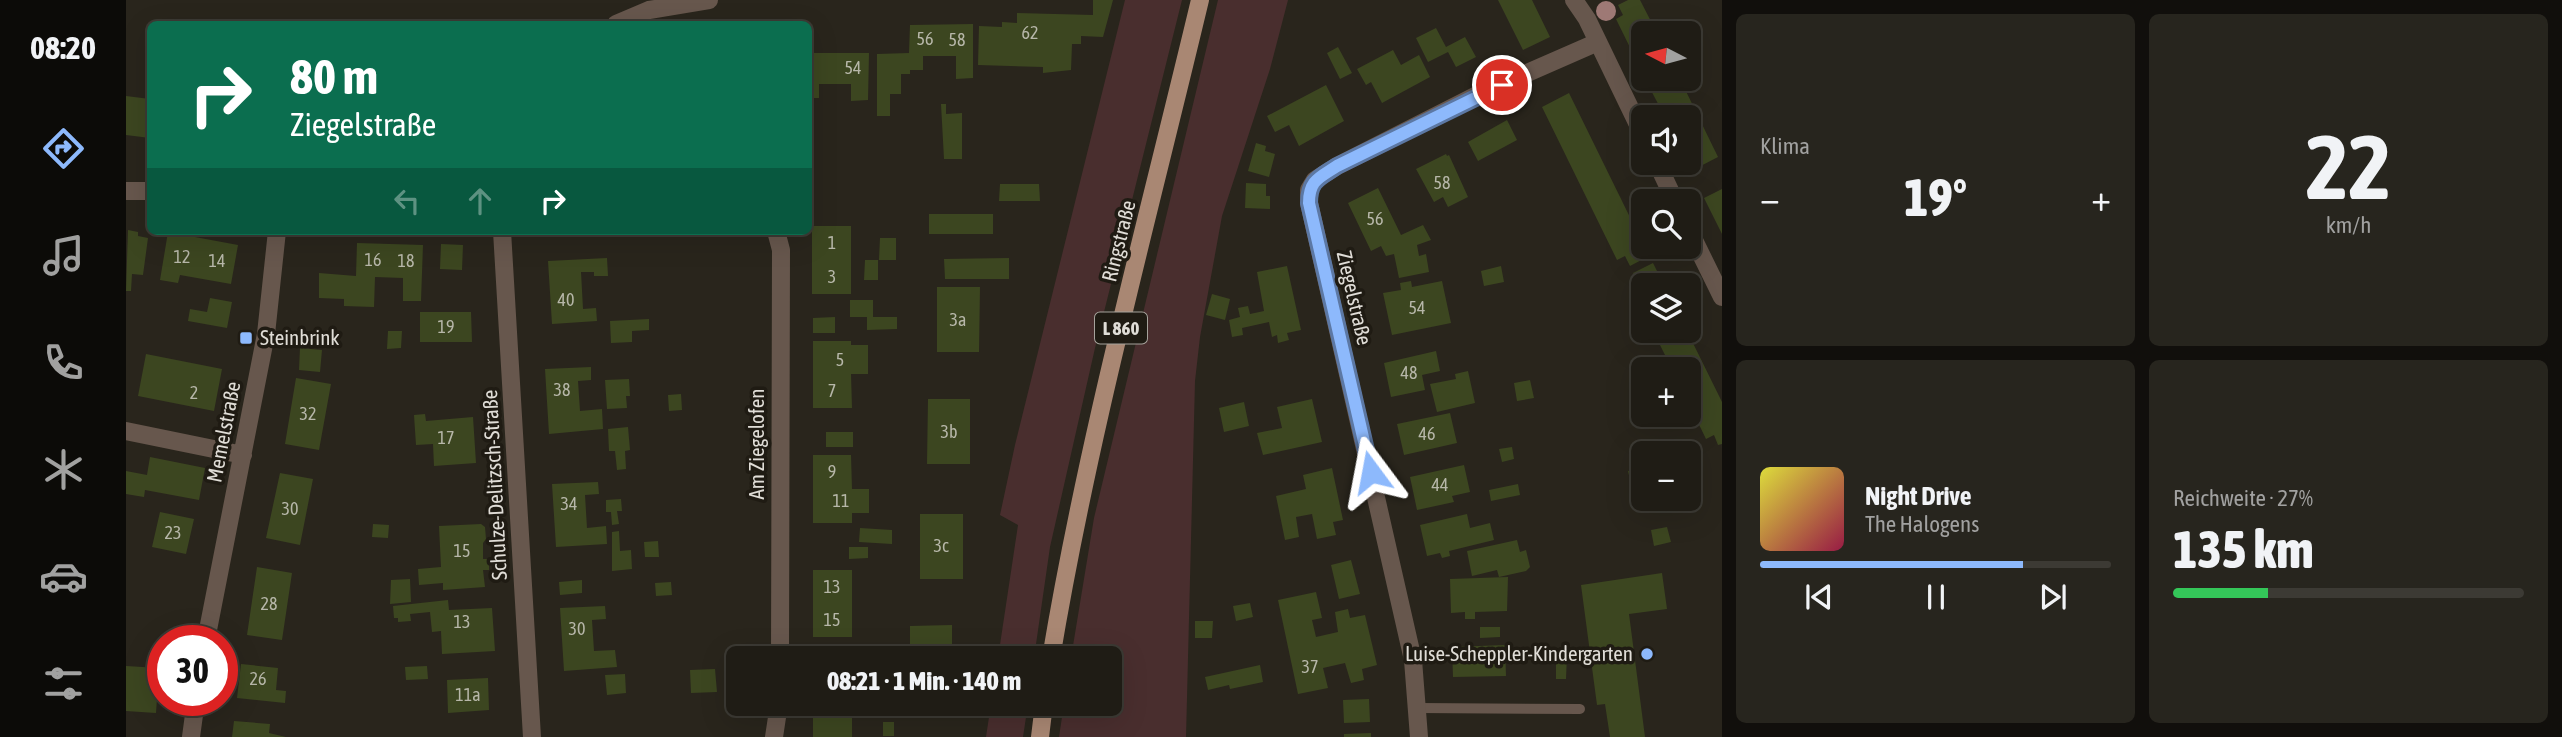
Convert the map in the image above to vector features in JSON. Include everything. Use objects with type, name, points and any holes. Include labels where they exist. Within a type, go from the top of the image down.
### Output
[{"type":"main road","name":"Ringstraße","points":[[1053,646],[1093,446],[1200,0]]},
{"type":"main road","points":[[1040,737],[1043,716]]},
{"type":"street","points":[[623,21],[649,10],[709,0]]},
{"type":"street","points":[[1574,0],[1631,110]]},
{"type":"street","name":"Ziegelstraße","points":[[1419,737],[1413,660],[1312,216],[1309,190],[1315,180],[1337,166],[1477,95],[1598,42]]},
{"type":"street","points":[[126,191],[147,191]]},
{"type":"street","name":"Memelstraße","points":[[209,625],[266,334],[277,235]]},
{"type":"street","name":"Schulze-Delitzsch-Straße","points":[[502,235],[532,737]]},
{"type":"street","name":"Am Ziegelofen","points":[[777,235],[781,250],[780,646]]},
{"type":"street","points":[[1701,255],[1722,298]]},
{"type":"street","points":[[126,431],[243,455]]},
{"type":"street","points":[[191,737],[194,716]]},
{"type":"street","points":[[774,737],[777,716]]},
{"type":"lane","points":[[1418,709],[1580,709]]},
{"type":"shaded area","points":[[1125,0],[1182,0],[1095,348],[1050,547],[1036,646],[1000,646],[1018,525],[1000,515]]},
{"type":"shaded area","points":[[1218,0],[1288,0],[1270,69],[1222,216],[1200,337],[1195,381],[1186,737],[1059,737],[1062,716],[1122,716],[1122,646],[1073,646],[1094,518]]},
{"type":"shaded area","points":[[989,716],[1026,716],[1023,737],[986,737]]},
{"type":"building","points":[[1093,0],[1113,0],[1103,37],[1081,36],[1081,44],[1072,44],[1071,70],[1043,73],[1043,67],[978,65],[979,26],[1002,27],[1002,22],[1017,23],[1017,13],[1093,15]]},
{"type":"building","points":[[1498,0],[1532,0],[1550,37],[1523,50]]},
{"type":"building","points":[[1628,0],[1640,0],[1651,21],[1631,21],[1631,50],[1616,19],[1623,15],[1618,5]]},
{"type":"building","points":[[973,24],[973,78],[956,79],[956,56],[923,56],[923,70],[910,70],[910,74],[901,74],[901,94],[890,94],[890,116],[877,116],[877,54],[909,53],[910,25]]},
{"type":"building","points":[[1436,28],[1446,47],[1465,37],[1476,57],[1456,67],[1448,52],[1428,62],[1416,38]]},
{"type":"building","points":[[1338,47],[1352,73],[1340,79],[1327,53]]},
{"type":"building","points":[[1393,50],[1401,65],[1419,55],[1430,77],[1382,103],[1371,82],[1366,85],[1357,69]]},
{"type":"building","points":[[812,53],[869,53],[868,100],[851,101],[851,84],[819,84],[819,98],[812,98]]},
{"type":"building","points":[[1326,85],[1344,121],[1299,146],[1289,125],[1275,132],[1267,116]]},
{"type":"building","points":[[1651,91],[1686,91],[1693,105],[1659,105]]},
{"type":"building","points":[[1569,93],[1631,219],[1631,259],[1643,259],[1630,266],[1625,256],[1617,260],[1542,107]]},
{"type":"building","points":[[126,96],[147,99],[147,138],[126,135]]},
{"type":"building","points":[[941,104],[946,104],[946,114],[962,113],[962,159],[944,159]]},
{"type":"building","points":[[1507,120],[1517,140],[1478,161],[1468,142]]},
{"type":"building","points":[[1701,122],[1718,157],[1701,166]]},
{"type":"building","points":[[1256,143],[1266,146],[1265,151],[1275,154],[1269,177],[1248,171]]},
{"type":"building","points":[[1449,155],[1468,197],[1448,207],[1443,197],[1434,202],[1416,169]]},
{"type":"building","points":[[1246,183],[1266,184],[1270,209],[1245,208]]},
{"type":"building","points":[[1000,184],[1039,184],[1040,201],[999,201]]},
{"type":"building","points":[[1378,188],[1401,235],[1423,225],[1431,240],[1417,245],[1419,256],[1426,254],[1429,272],[1399,278],[1394,254],[1386,256],[1381,246],[1371,251],[1348,203]]},
{"type":"building","points":[[1722,189],[1722,234],[1704,198]]},
{"type":"building","points":[[929,214],[993,214],[993,234],[929,234]]},
{"type":"building","points":[[812,226],[851,226],[851,294],[812,294]]},
{"type":"building","points":[[128,230],[148,238],[143,275],[132,274],[131,291],[126,291]]},
{"type":"building","points":[[168,235],[184,235],[238,245],[231,284],[180,275],[178,283],[160,280]]},
{"type":"building","points":[[880,238],[896,238],[896,260],[879,260]]},
{"type":"building","points":[[357,243],[423,245],[421,301],[403,301],[403,278],[375,277],[374,307],[344,306],[344,299],[319,298],[319,273],[356,276]]},
{"type":"building","points":[[441,244],[463,245],[462,270],[440,269]]},
{"type":"building","points":[[607,258],[608,276],[581,272],[583,309],[596,308],[597,321],[552,324],[548,261]]},
{"type":"building","points":[[1009,258],[1009,279],[945,279],[944,259]]},
{"type":"building","points":[[865,260],[878,260],[878,280],[864,280]]},
{"type":"building","points":[[1653,263],[1658,273],[1633,273]]},
{"type":"building","points":[[1287,266],[1301,330],[1287,333],[1289,340],[1278,343],[1277,335],[1272,337],[1269,322],[1242,328],[1243,335],[1232,337],[1229,320],[1240,317],[1238,308],[1248,306],[1250,314],[1264,311],[1257,272]]},
{"type":"building","points":[[1501,266],[1504,282],[1484,286],[1481,271]]},
{"type":"building","points":[[1411,281],[1412,287],[1442,281],[1451,323],[1392,335],[1383,293],[1401,290],[1400,283]]},
{"type":"building","points":[[937,287],[980,287],[979,352],[937,352]]},
{"type":"building","points":[[1212,294],[1230,299],[1225,320],[1206,315]]},
{"type":"building","points":[[210,298],[232,302],[227,328],[188,321],[190,309],[207,312]]},
{"type":"building","points":[[850,300],[873,300],[873,317],[897,317],[897,329],[867,330],[867,317],[850,317]]},
{"type":"building","points":[[420,312],[471,312],[472,342],[420,342]]},
{"type":"building","points":[[835,317],[835,333],[813,333],[813,318]]},
{"type":"building","points":[[649,319],[649,330],[632,331],[632,342],[611,343],[610,321]]},
{"type":"building","points":[[388,331],[402,331],[401,348],[387,349]]},
{"type":"building","points":[[813,341],[851,341],[851,345],[868,345],[868,374],[851,374],[852,408],[813,408]]},
{"type":"building","points":[[1659,343],[1693,343],[1700,357],[1666,357]]},
{"type":"building","points":[[300,348],[322,350],[320,372],[299,370]]},
{"type":"building","points":[[1436,351],[1440,371],[1422,375],[1425,390],[1391,397],[1384,363]]},
{"type":"building","points":[[146,354],[222,369],[214,411],[138,396]]},
{"type":"building","points":[[1701,359],[1722,402],[1722,444],[1718,445],[1714,435],[1706,439],[1700,427]]},
{"type":"building","points":[[591,367],[591,380],[578,381],[580,411],[602,409],[603,429],[549,434],[545,369]]},
{"type":"building","points":[[1468,371],[1475,403],[1437,412],[1430,384],[1456,379],[1455,374]]},
{"type":"building","points":[[296,378],[331,384],[319,450],[285,444]]},
{"type":"building","points":[[629,379],[630,396],[626,396],[627,408],[607,409],[605,380]]},
{"type":"building","points":[[1530,380],[1534,398],[1517,401],[1514,383]]},
{"type":"building","points":[[681,394],[682,410],[669,411],[668,395]]},
{"type":"building","points":[[928,399],[970,399],[970,464],[927,464]]},
{"type":"building","points":[[1312,399],[1322,442],[1263,455],[1257,433],[1282,428],[1277,407]]},
{"type":"building","points":[[1244,402],[1249,426],[1224,432],[1219,408]]},
{"type":"building","points":[[1450,413],[1457,443],[1404,455],[1397,424]]},
{"type":"building","points":[[425,414],[426,421],[473,417],[476,463],[434,466],[433,444],[416,445],[414,415]]},
{"type":"building","points":[[628,427],[630,450],[625,451],[626,469],[617,470],[615,451],[609,451],[608,429]]},
{"type":"building","points":[[826,432],[853,432],[853,447],[826,447]]},
{"type":"building","points":[[1512,447],[1514,459],[1502,462],[1499,449]]},
{"type":"building","points":[[813,455],[851,455],[852,489],[869,489],[869,513],[852,513],[852,523],[813,523]]},
{"type":"building","points":[[150,457],[205,468],[199,500],[145,490],[144,497],[126,494],[126,471],[147,475]]},
{"type":"building","points":[[1464,465],[1470,492],[1452,496],[1454,502],[1417,510],[1410,477]]},
{"type":"building","points":[[1332,468],[1343,520],[1333,522],[1336,535],[1317,539],[1312,514],[1296,517],[1299,537],[1285,540],[1276,496],[1306,489],[1303,475]]},
{"type":"building","points":[[280,473],[313,479],[300,545],[266,538]]},
{"type":"building","points":[[598,482],[599,494],[585,495],[587,528],[606,526],[607,544],[556,547],[552,484]]},
{"type":"building","points":[[1518,484],[1520,495],[1491,501],[1489,490]]},
{"type":"building","points":[[621,499],[622,511],[617,511],[619,524],[612,525],[611,512],[606,512],[606,500]]},
{"type":"building","points":[[160,512],[194,519],[186,554],[152,547]]},
{"type":"building","points":[[920,514],[963,514],[963,579],[920,579]]},
{"type":"building","points":[[1467,514],[1470,528],[1490,523],[1494,540],[1449,551],[1450,556],[1442,558],[1440,553],[1427,556],[1420,525]]},
{"type":"building","points":[[373,524],[389,525],[388,538],[372,537]]},
{"type":"building","points":[[481,524],[485,527],[486,539],[483,543],[483,559],[489,559],[489,570],[483,570],[485,587],[443,590],[443,583],[419,585],[418,569],[441,567],[439,526]]},
{"type":"building","points":[[1667,527],[1671,542],[1654,546],[1651,530]]},
{"type":"building","points":[[860,528],[892,530],[892,544],[859,542]]},
{"type":"building","points":[[619,531],[620,551],[631,550],[632,569],[612,571],[612,532]]},
{"type":"building","points":[[1517,540],[1520,552],[1526,550],[1530,567],[1526,571],[1499,577],[1497,570],[1472,576],[1467,551]]},
{"type":"building","points":[[658,541],[659,557],[645,557],[644,542]]},
{"type":"building","points":[[849,547],[868,547],[868,558],[849,559]]},
{"type":"building","points":[[1351,560],[1360,594],[1339,599],[1331,565]]},
{"type":"building","points":[[257,567],[292,573],[282,640],[247,635]]},
{"type":"building","points":[[813,570],[852,570],[852,637],[813,637]]},
{"type":"building","points":[[1662,573],[1667,609],[1629,614],[1645,737],[1610,737],[1605,704],[1597,705],[1581,585]]},
{"type":"building","points":[[1508,577],[1507,611],[1475,612],[1475,619],[1465,619],[1465,612],[1451,613],[1450,579]]},
{"type":"building","points":[[410,579],[411,602],[390,604],[391,580]]},
{"type":"building","points":[[582,580],[582,593],[560,595],[559,582]]},
{"type":"building","points":[[671,582],[672,595],[656,596],[655,583]]},
{"type":"building","points":[[1316,592],[1322,618],[1312,620],[1316,637],[1338,632],[1335,612],[1348,609],[1350,618],[1365,615],[1377,665],[1362,669],[1364,680],[1351,683],[1345,663],[1323,668],[1328,688],[1298,694],[1278,600]]},
{"type":"building","points":[[448,600],[449,610],[492,608],[495,651],[442,654],[441,631],[432,632],[430,612],[410,614],[411,621],[398,622],[398,618],[394,618],[393,606]]},
{"type":"building","points":[[1250,603],[1253,617],[1236,621],[1233,606]]},
{"type":"building","points":[[605,606],[606,619],[592,620],[594,651],[615,650],[617,667],[564,671],[560,608]]},
{"type":"building","points":[[1195,621],[1213,621],[1212,638],[1195,638]]},
{"type":"building","points":[[952,625],[952,646],[910,646],[910,626]]},
{"type":"building","points":[[1480,627],[1500,627],[1500,637],[1480,638]]},
{"type":"building","points":[[1505,645],[1506,676],[1453,677],[1452,647]]},
{"type":"building","points":[[1556,654],[1567,654],[1566,679],[1556,679]]},
{"type":"building","points":[[241,664],[278,668],[276,690],[286,691],[285,703],[238,698]]},
{"type":"building","points":[[1260,665],[1263,682],[1230,689],[1229,685],[1208,690],[1205,677]]},
{"type":"building","points":[[126,666],[147,667],[147,712],[126,711]]},
{"type":"building","points":[[427,666],[428,679],[406,680],[405,667]]},
{"type":"building","points":[[715,669],[717,692],[691,693],[690,670]]},
{"type":"building","points":[[625,674],[626,693],[607,695],[605,675]]},
{"type":"building","points":[[488,678],[489,710],[448,713],[447,680]]},
{"type":"building","points":[[1369,699],[1370,722],[1344,723],[1343,700]]},
{"type":"building","points":[[813,716],[852,716],[852,737],[813,737]]},
{"type":"building","points":[[234,721],[270,724],[269,733],[286,737],[232,737]]},
{"type":"building","points":[[883,722],[894,722],[894,736],[883,736]]},
{"type":"building","points":[[1371,733],[1371,737],[1344,737],[1344,734]]},
{"type":"place","name":"Steinbrink","points":[[246,338]]},
{"type":"place","name":"Luise-Scheppler-Kindergarten","points":[[1647,654]]},
{"type":"route","points":[[1371,472],[1309,203],[1309,190],[1315,180],[1337,166],[1502,85]]}]
